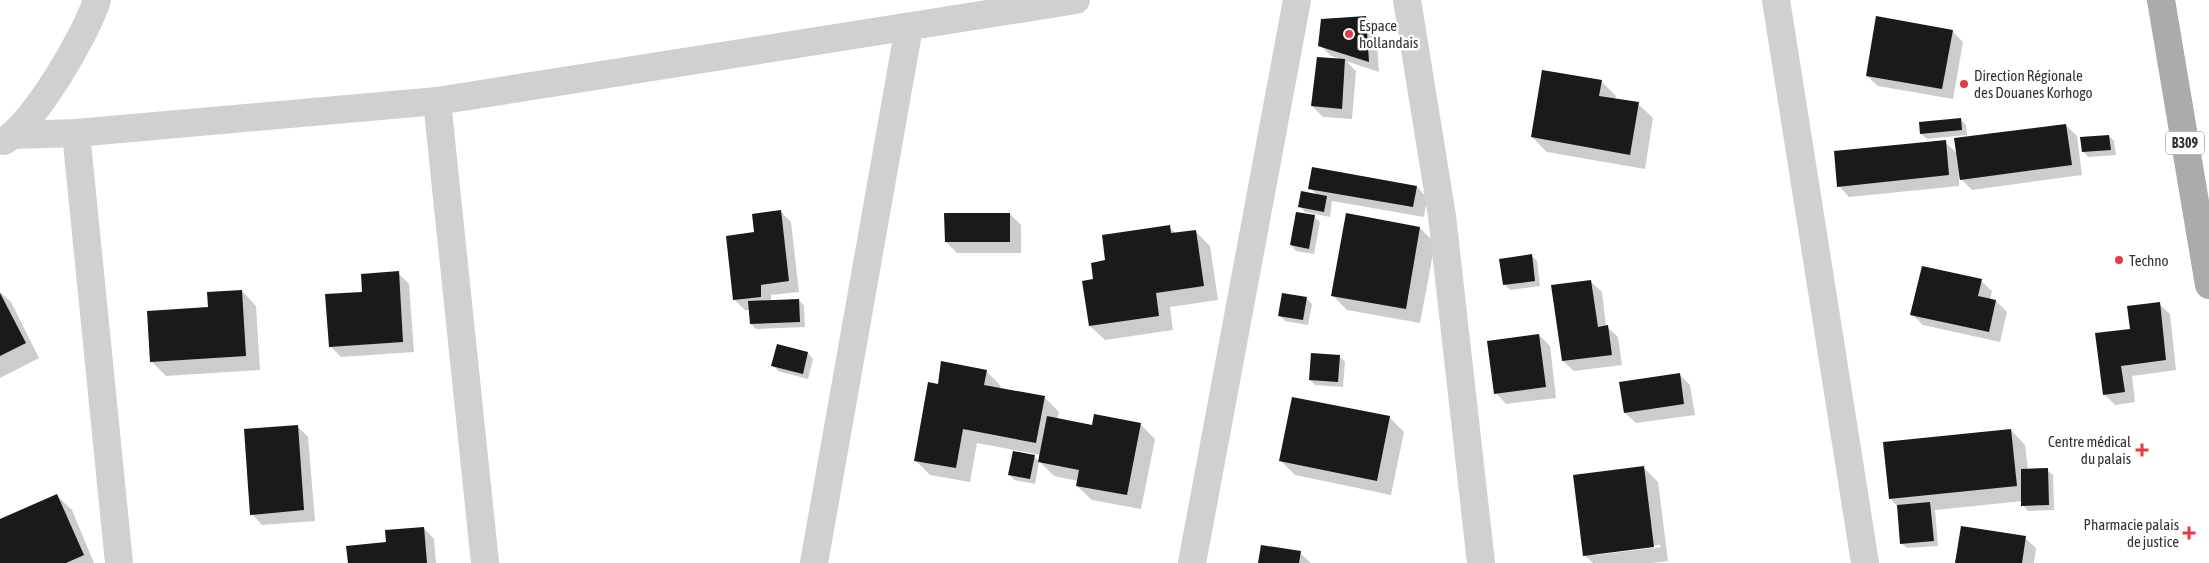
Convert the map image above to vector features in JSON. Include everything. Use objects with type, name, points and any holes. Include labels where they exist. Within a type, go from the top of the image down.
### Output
[{"type":"main road","name":"B309","points":[[2161,0],[2209,285]]},
{"type":"street","points":[[7,139],[50,88],[91,17],[97,0]]},
{"type":"street","points":[[7,139],[437,101],[1076,0]]},
{"type":"street","points":[[1192,563],[1297,0]]},
{"type":"street","points":[[1407,0],[1442,216],[1481,563]]},
{"type":"street","points":[[1776,0],[1865,563]]},
{"type":"street","points":[[814,563],[909,27]]},
{"type":"street","points":[[437,101],[485,563]]},
{"type":"street","points":[[76,132],[119,563]]},
{"type":"building","points":[[1366,16],[1369,62],[1318,46],[1321,19]]},
{"type":"building","points":[[1876,16],[1953,30],[1942,89],[1866,76]]},
{"type":"building","points":[[1317,57],[1345,59],[1342,109],[1311,106]]},
{"type":"building","points":[[1542,70],[1602,80],[1599,96],[1639,102],[1630,155],[1531,137]]},
{"type":"building","points":[[1961,118],[1962,130],[1920,134],[1919,122]]},
{"type":"building","points":[[2066,124],[2072,165],[1960,180],[1954,138]]},
{"type":"building","points":[[2109,135],[2111,150],[2082,152],[2080,137]]},
{"type":"building","points":[[1946,140],[1949,175],[1837,187],[1834,151]]},
{"type":"building","points":[[1312,167],[1417,186],[1413,207],[1308,189]]},
{"type":"building","points":[[1301,191],[1327,196],[1324,212],[1298,207]]},
{"type":"building","points":[[781,210],[789,281],[761,285],[761,297],[733,300],[726,236],[754,232],[752,214]]},
{"type":"building","points":[[1296,212],[1315,215],[1309,249],[1290,245]]},
{"type":"building","points":[[944,213],[1010,213],[1010,242],[945,242]]},
{"type":"building","points":[[1346,213],[1420,227],[1406,309],[1331,296]]},
{"type":"building","points":[[1170,225],[1171,233],[1196,230],[1204,286],[1156,293],[1159,316],[1089,326],[1082,281],[1093,279],[1091,263],[1105,260],[1102,235]]},
{"type":"building","points":[[1532,254],[1535,281],[1503,285],[1499,259]]},
{"type":"building","points":[[1922,266],[1982,279],[1978,296],[1996,300],[1989,332],[1910,315]]},
{"type":"building","points":[[399,271],[403,342],[329,347],[325,294],[362,292],[361,274]]},
{"type":"building","points":[[1591,280],[1598,327],[1608,325],[1612,355],[1562,361],[1551,285]]},
{"type":"building","points":[[242,290],[246,356],[150,362],[147,311],[208,307],[207,292]]},
{"type":"building","points":[[0,293],[26,343],[0,356]]},
{"type":"building","points":[[1282,293],[1307,297],[1303,320],[1278,316]]},
{"type":"building","points":[[799,299],[800,322],[750,324],[748,301]]},
{"type":"building","points":[[2160,302],[2166,360],[2121,366],[2125,392],[2103,395],[2095,333],[2130,329],[2127,306]]},
{"type":"building","points":[[1539,334],[1546,387],[1494,394],[1487,341]]},
{"type":"building","points":[[777,344],[808,352],[803,374],[771,366]]},
{"type":"building","points":[[1311,353],[1340,355],[1338,382],[1309,380]]},
{"type":"building","points":[[941,361],[987,370],[984,385],[1045,396],[1036,443],[963,429],[956,468],[914,461],[928,382],[938,384]]},
{"type":"building","points":[[1680,373],[1684,404],[1624,413],[1619,382]]},
{"type":"building","points":[[1292,397],[1390,416],[1377,481],[1279,461]]},
{"type":"building","points":[[1094,414],[1141,423],[1127,495],[1076,486],[1079,470],[1038,462],[1047,416],[1092,425]]},
{"type":"building","points":[[298,425],[304,510],[250,515],[244,429]]},
{"type":"building","points":[[2011,429],[2017,486],[1889,499],[1883,442]]},
{"type":"building","points":[[1013,451],[1035,455],[1030,479],[1008,475]]},
{"type":"building","points":[[1644,466],[1654,547],[1583,556],[1573,475]]},
{"type":"building","points":[[2048,468],[2049,505],[2021,506],[2021,469]]},
{"type":"building","points":[[57,494],[84,555],[66,563],[0,563],[0,519]]},
{"type":"building","points":[[1930,502],[1934,541],[1900,544],[1897,505]]},
{"type":"building","points":[[1961,526],[2026,536],[2022,563],[1955,563]]},
{"type":"building","points":[[424,527],[427,563],[348,563],[346,546],[386,542],[385,530]]},
{"type":"building","points":[[1261,545],[1301,551],[1299,563],[1258,563]]},
{"type":"place","name":"Espace hollandais","points":[[1349,34]]},
{"type":"place","name":"Direction Régionale des Douanes Korhogo","points":[[1964,84]]},
{"type":"place","name":"Techno","points":[[2119,260]]},
{"type":"place","name":"Centre médical du palais","points":[[2142,450]]},
{"type":"place","name":"Pharmacie palais de justice","points":[[2189,533]]}]
